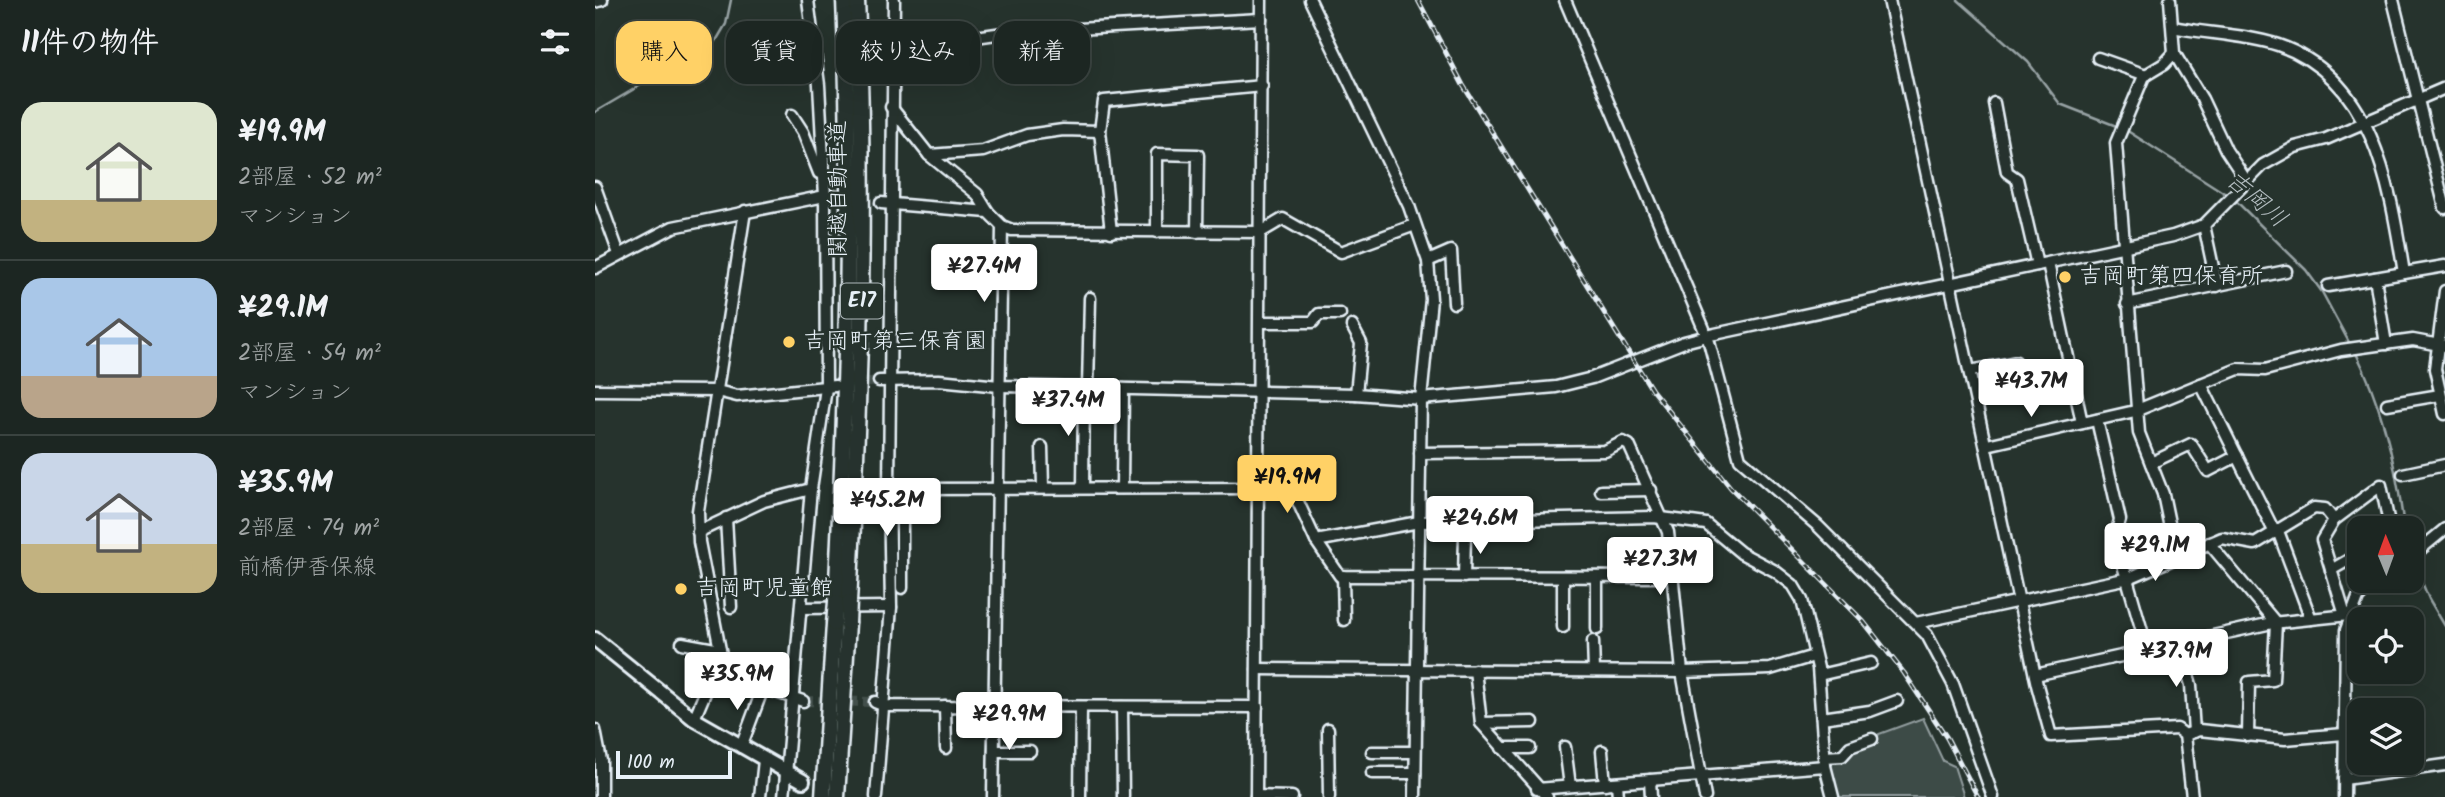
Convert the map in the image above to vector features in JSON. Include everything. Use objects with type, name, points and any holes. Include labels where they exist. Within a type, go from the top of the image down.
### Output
[{"type":"highway","name":"関越自動車道","points":[[842,602],[849,189],[844,0]]},
{"type":"highway","name":"関越自動車道","points":[[837,797],[842,602],[862,308],[863,175],[857,0]]},
{"type":"highway","name":"関越自動車道","points":[[823,797],[841,624]]},
{"type":"main road","points":[[595,639],[694,719],[803,781]]},
{"type":"street","points":[[595,2],[601,0]]},
{"type":"street","points":[[894,0],[894,21]]},
{"type":"street","points":[[1261,0],[1256,797],[1292,797]]},
{"type":"street","points":[[1310,0],[1415,225],[1428,261],[1431,299],[1421,399],[1415,797]]},
{"type":"street","points":[[1566,0],[1704,329]]},
{"type":"street","points":[[1889,0],[2019,603],[2051,736],[2177,729],[2190,734],[2285,739],[2344,734]]},
{"type":"street","points":[[2170,0],[2174,53],[2202,99],[2244,185]]},
{"type":"street","points":[[2393,0],[2442,181],[2445,208]]},
{"type":"street","points":[[784,797],[811,489],[831,387],[819,85],[808,1]]},
{"type":"street","points":[[980,36],[1261,19]]},
{"type":"street","points":[[2172,27],[2241,36],[2289,50],[2343,90],[2367,123],[2383,166],[2404,273]]},
{"type":"street","points":[[2174,53],[2164,64],[2146,75],[2123,120],[2116,143],[2135,411],[2139,433],[2169,523],[2184,554]]},
{"type":"street","points":[[2098,58],[2146,75]]},
{"type":"street","points":[[876,797],[880,704],[891,607],[884,381],[886,204],[892,84]]},
{"type":"street","points":[[1111,232],[1100,131],[1104,101],[1262,86]]},
{"type":"street","points":[[884,381],[939,380],[999,386],[1356,394],[1421,399],[1556,387],[1592,378],[1684,342],[2173,236],[2204,225],[2263,166],[2295,148],[2367,123],[2445,88]]},
{"type":"street","points":[[1994,103],[2007,172],[2017,179],[2036,265]]},
{"type":"street","points":[[891,107],[929,155],[977,194],[988,212],[1002,226],[1012,230],[1261,232],[1283,219],[1341,252],[1415,225]]},
{"type":"street","points":[[792,114],[803,132],[819,173],[824,174]]},
{"type":"street","points":[[929,155],[983,151],[1039,133],[1100,131]]},
{"type":"street","points":[[1157,232],[1157,154],[1198,155],[1198,232]]},
{"type":"street","points":[[595,187],[619,254]]},
{"type":"street","points":[[595,268],[673,227],[744,211],[837,196]]},
{"type":"street","points":[[886,204],[988,212]]},
{"type":"street","points":[[694,719],[715,672],[720,650],[698,532],[744,211]]},
{"type":"street","points":[[2204,225],[2217,286]]},
{"type":"street","points":[[993,797],[1002,226]]},
{"type":"street","points":[[1428,261],[1451,251],[1454,303]]},
{"type":"street","points":[[2048,262],[2082,423]]},
{"type":"street","points":[[2328,286],[2445,266]]},
{"type":"street","points":[[2126,304],[2286,271]]},
{"type":"street","points":[[2375,278],[2386,344]]},
{"type":"street","points":[[2445,291],[2441,345],[2435,369],[2445,414]]},
{"type":"street","points":[[1083,488],[1090,298]]},
{"type":"street","points":[[1259,322],[1313,322],[1318,314],[1339,314]]},
{"type":"street","points":[[1352,326],[1361,343],[1356,394]]},
{"type":"street","points":[[1987,445],[2135,411],[2238,369],[2265,370],[2341,350],[2413,340],[2441,345]]},
{"type":"street","points":[[1709,342],[1740,459],[1818,526],[1916,623],[1934,647],[1953,684],[1993,797]]},
{"type":"street","points":[[1970,371],[2016,362]]},
{"type":"street","points":[[2201,384],[2276,532],[2311,619]]},
{"type":"street","points":[[595,390],[717,391],[737,396],[831,387]]},
{"type":"street","points":[[1122,488],[1123,389]]},
{"type":"street","points":[[2387,404],[2439,395]]},
{"type":"street","points":[[2097,420],[2120,520],[2115,537],[2129,578],[2148,652]]},
{"type":"street","points":[[1420,453],[1605,451],[1623,442],[1629,445],[1664,517],[1682,672],[1705,797]]},
{"type":"street","points":[[2151,463],[2191,444],[2208,471],[2237,456]]},
{"type":"street","points":[[1042,447],[1043,487]]},
{"type":"street","points":[[2403,474],[2445,465]]},
{"type":"street","points":[[2347,614],[2344,612],[2322,540],[2334,520],[2381,485],[2388,516]]},
{"type":"street","points":[[888,489],[1043,487],[1293,491],[1316,541],[1343,576],[1344,620]]},
{"type":"street","points":[[698,532],[764,500],[811,489]]},
{"type":"street","points":[[902,489],[902,588]]},
{"type":"street","points":[[1601,491],[1651,490]]},
{"type":"street","points":[[1916,623],[2129,578],[2222,538],[2255,544],[2314,508],[2325,509],[2334,520]]},
{"type":"street","points":[[1316,541],[1419,522],[1664,517],[1706,524],[1741,554],[1775,571],[1793,586],[1802,600],[1819,675],[1824,762],[1832,797]]},
{"type":"street","points":[[726,518],[731,607]]},
{"type":"street","points":[[2424,549],[2445,529]]},
{"type":"street","points":[[1464,577],[1465,535]]},
{"type":"street","points":[[2209,543],[2276,622],[2273,680],[2249,682],[2248,736]]},
{"type":"street","points":[[2331,570],[2347,561]]},
{"type":"street","points":[[1343,576],[1673,577]]},
{"type":"street","points":[[1563,578],[1563,626]]},
{"type":"street","points":[[1597,578],[1597,629]]},
{"type":"street","points":[[801,608],[891,607]]},
{"type":"street","points":[[2035,675],[2276,622],[2347,615]]},
{"type":"street","points":[[1593,641],[1594,671]]},
{"type":"street","points":[[682,643],[720,650]]},
{"type":"street","points":[[2179,643],[2191,684],[2192,797]]},
{"type":"street","points":[[1257,669],[1682,672],[1770,668],[1814,656]]},
{"type":"street","points":[[1819,675],[1871,663]]},
{"type":"street","points":[[2344,797],[2347,663]]},
{"type":"street","points":[[1475,670],[1481,723],[1535,793],[1547,797]]},
{"type":"street","points":[[715,672],[803,701]]},
{"type":"street","points":[[741,747],[763,688]]},
{"type":"street","points":[[1822,718],[1870,711],[1897,701]]},
{"type":"street","points":[[880,704],[1257,707]]},
{"type":"street","points":[[945,706],[946,748]]},
{"type":"street","points":[[1080,797],[1081,707]]},
{"type":"street","points":[[1122,707],[1123,797]]},
{"type":"street","points":[[1481,723],[1533,722]]},
{"type":"street","points":[[1328,729],[1329,797]]},
{"type":"street","points":[[595,730],[601,761],[601,797]]},
{"type":"street","points":[[1535,793],[1570,786],[1702,777],[1824,762],[1842,756],[1850,747],[1873,739]]},
{"type":"street","points":[[1565,747],[1570,786]]},
{"type":"street","points":[[1502,748],[1530,748]]},
{"type":"street","points":[[994,751],[1030,751]]},
{"type":"street","points":[[1602,751],[1605,784]]},
{"type":"street","points":[[1372,752],[1415,752]]},
{"type":"street","points":[[761,797],[764,760]]},
{"type":"street","points":[[2344,779],[2445,765]]},
{"type":"street","points":[[1372,773],[1415,773]]},
{"type":"street","points":[[1650,780],[1651,797]]},
{"type":"street","points":[[1617,783],[1618,797]]},
{"type":"shaded area","points":[[1923,718],[1943,761],[1954,766],[1964,797],[1839,797],[1828,762],[1845,758],[1851,749],[1875,742],[1879,734]]},
{"type":"waterway","name":"吉岡川","points":[[595,112],[716,41],[726,24],[731,0]]},
{"type":"waterway","name":"吉岡川","points":[[1958,0],[2028,62],[2060,104],[2119,127]]},
{"type":"waterway","name":"吉岡川","points":[[2126,130],[2229,196]]},
{"type":"waterway","name":"吉岡川","points":[[2234,199],[2306,270],[2322,292],[2351,346]]},
{"type":"waterway","name":"吉岡川","points":[[2355,351],[2381,415],[2402,516]]},
{"type":"waterway","name":"吉岡川","points":[[2424,587],[2445,626]]},
{"type":"tunnel","points":[[853,384],[879,381]]},
{"type":"tunnel","points":[[803,701],[875,702]]},
{"type":"railway","points":[[1418,0],[1463,85],[1652,390],[1731,488],[1863,621],[1904,673],[1947,738],[1978,797]]},
{"type":"place","name":"吉岡町第四保育所","points":[[2065,277]]},
{"type":"place","name":"吉岡町第三保育園","points":[[789,342]]},
{"type":"place","name":"吉岡町児童館","points":[[681,589]]}]
